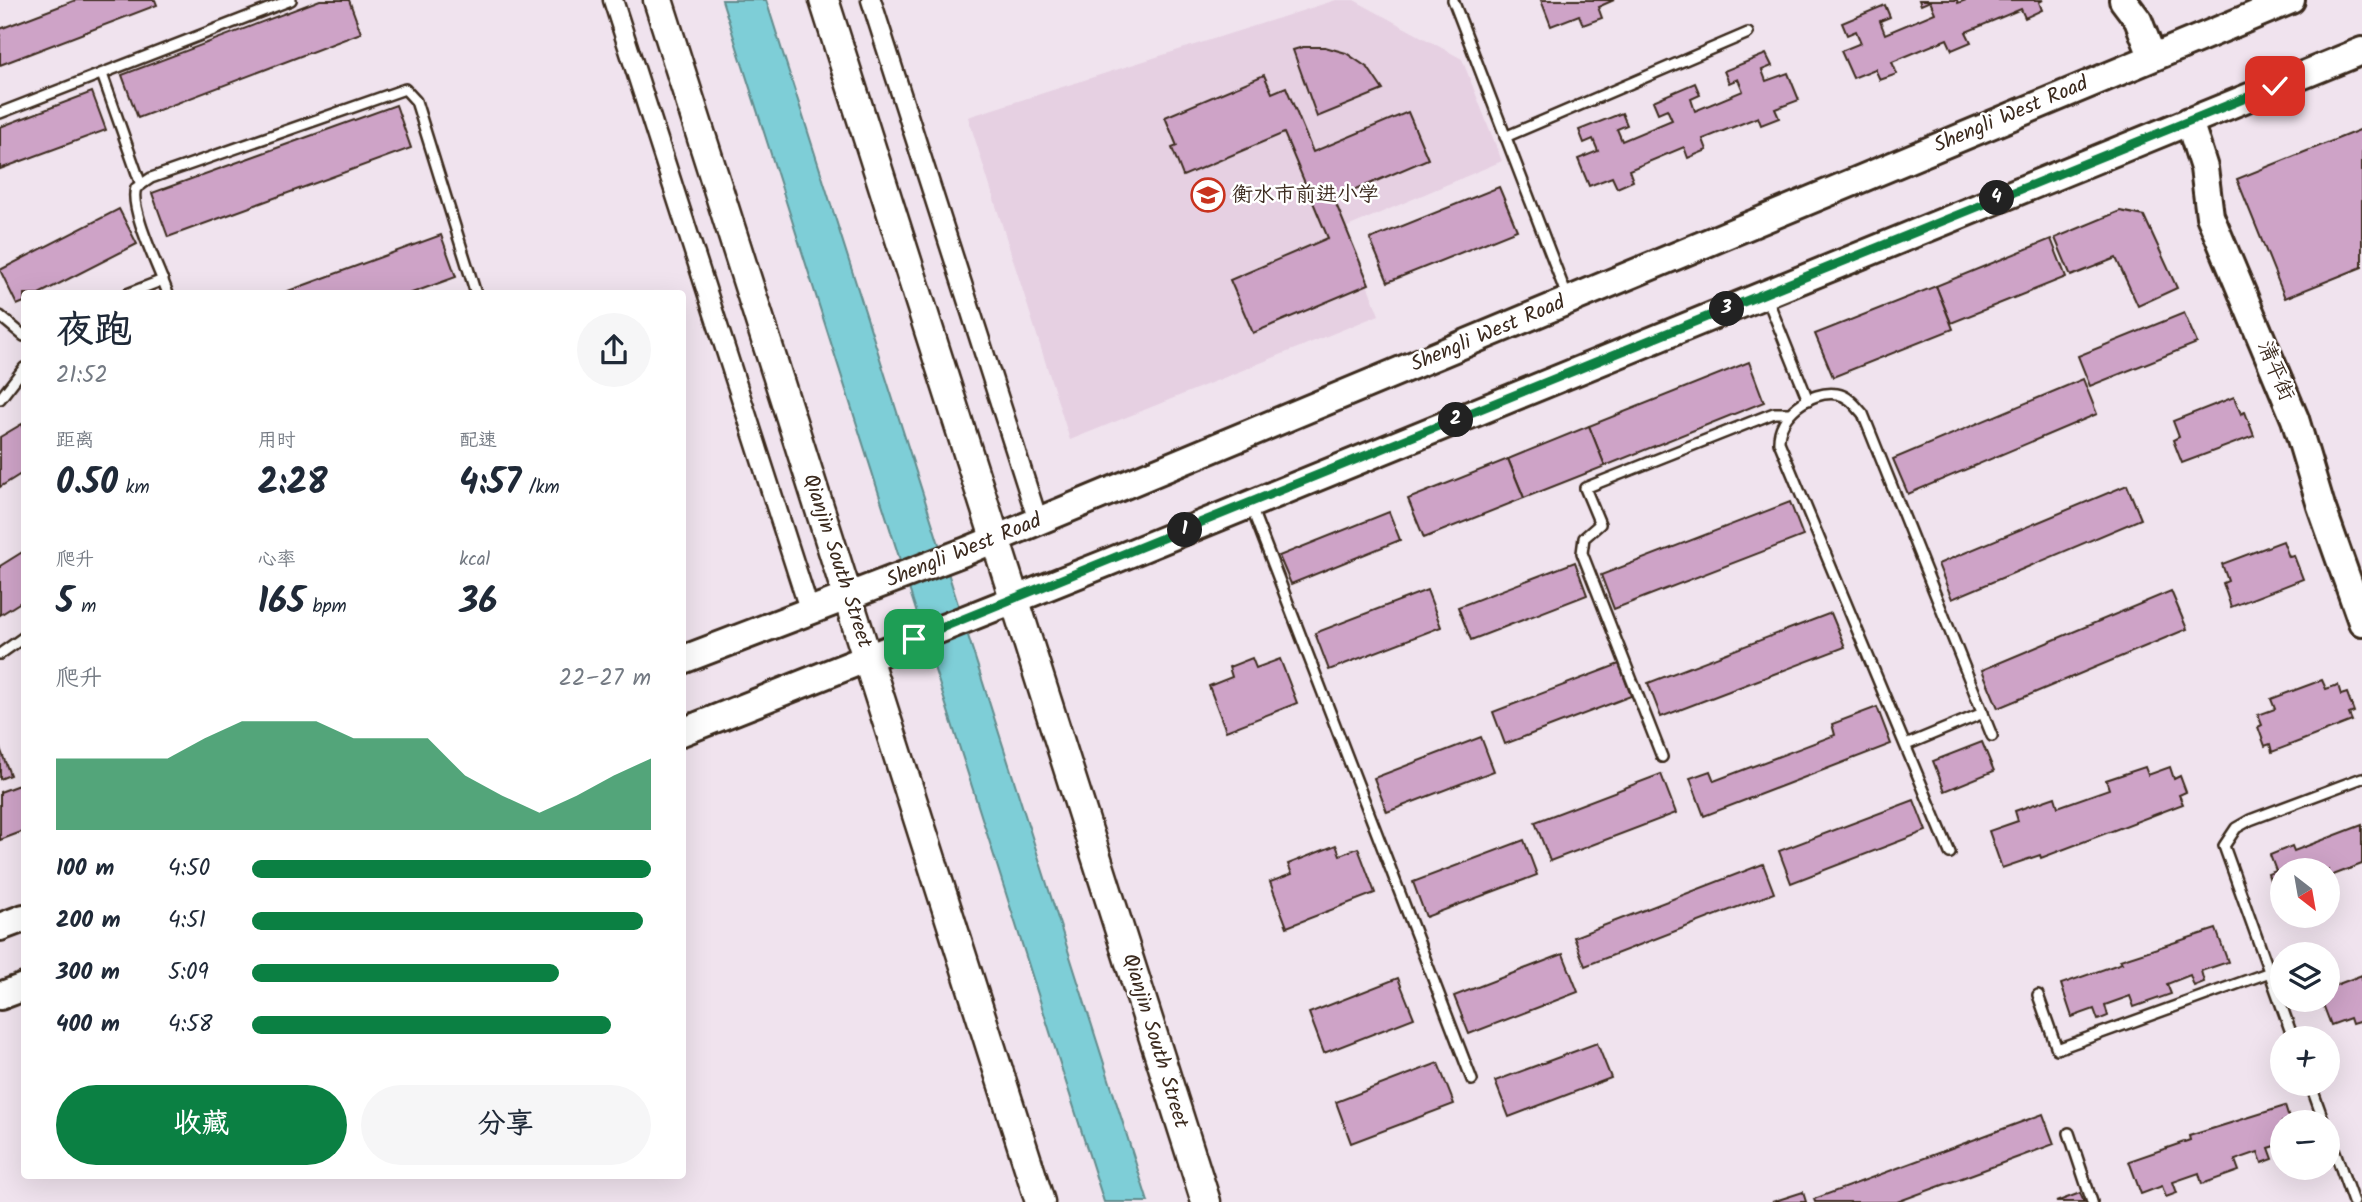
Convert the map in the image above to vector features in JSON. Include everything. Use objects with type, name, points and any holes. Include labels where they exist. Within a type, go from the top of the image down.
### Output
[{"type":"main road","name":"Qianjin South Street","points":[[658,0],[1040,1202]]},
{"type":"main road","name":"Qianjin South Street","points":[[824,0],[1206,1202]]},
{"type":"main road","points":[[2123,0],[2138,20],[2152,56]]},
{"type":"main road","name":"Shengli West Road","points":[[686,658],[964,552],[2291,0]]},
{"type":"main road","points":[[686,730],[1015,600],[2362,51]]},
{"type":"main road","name":"清平街","points":[[2189,121],[2202,158],[2210,216],[2295,419],[2321,506],[2362,621]]},
{"type":"main road","points":[[0,927],[21,919]]},
{"type":"main road","points":[[0,996],[21,988]]},
{"type":"street","points":[[613,0],[810,612]]},
{"type":"street","points":[[871,0],[1038,521]]},
{"type":"lane","points":[[0,113],[291,0]]},
{"type":"lane","points":[[1453,0],[1569,300]]},
{"type":"lane","points":[[1506,137],[1748,33]]},
{"type":"lane","points":[[102,74],[141,185]]},
{"type":"lane","points":[[167,290],[134,198],[136,188],[151,178],[405,89],[416,101],[475,290]]},
{"type":"lane","points":[[137,290],[163,279]]},
{"type":"lane","points":[[1765,294],[1808,400]]},
{"type":"lane","points":[[0,316],[21,334]]},
{"type":"lane","points":[[0,399],[21,372]]},
{"type":"lane","points":[[1950,853],[1779,442],[1779,430],[1789,413],[1808,400],[1823,394],[1839,394],[1851,400],[1863,414],[1992,736]]},
{"type":"lane","points":[[1662,757],[1581,553],[1584,538],[1600,524],[1585,488],[1774,413],[1789,413]]},
{"type":"lane","points":[[1249,504],[1472,1080]]},
{"type":"lane","points":[[0,654],[21,639]]},
{"type":"lane","points":[[1906,745],[1983,713]]},
{"type":"lane","points":[[2038,995],[2057,1049],[2270,972],[2224,846],[2236,828],[2250,820],[2362,778]]},
{"type":"lane","points":[[2069,1133],[2092,1202]]},
{"type":"lane","points":[[2340,1166],[2353,1202]]},
{"type":"shaded area","name":"衡水市前进小学","points":[[1336,0],[1354,0],[1462,59],[1502,161],[1345,228],[1379,315],[1070,440],[968,117]]},
{"type":"water","points":[[722,0],[766,0],[1148,1202],[1104,1202]]},
{"type":"building","points":[[76,0],[155,0],[157,5],[0,65],[0,29]]},
{"type":"building","points":[[320,0],[349,0],[361,33],[138,118],[122,75]]},
{"type":"building","points":[[1541,0],[1614,0],[1598,7],[1602,18],[1583,25],[1579,15],[1551,26]]},
{"type":"building","points":[[1919,0],[1957,0],[1958,3],[1966,0],[2043,0],[2039,2],[2042,10],[2025,18],[2021,9],[1966,32],[1971,42],[1952,50],[1947,39],[1892,62],[1897,74],[1880,80],[1875,69],[1853,78],[1841,51],[1861,43],[1856,31],[1847,35],[1842,23],[1885,5],[1890,17],[1880,21],[1885,34],[1935,13],[1930,1],[1921,5]]},
{"type":"building","points":[[1325,47],[1346,53],[1368,68],[1383,90],[1317,117],[1293,50]]},
{"type":"building","points":[[1766,54],[1772,66],[1762,70],[1766,81],[1788,73],[1799,100],[1775,109],[1779,118],[1761,125],[1758,117],[1703,139],[1707,150],[1688,158],[1684,147],[1629,170],[1633,181],[1617,188],[1612,177],[1589,186],[1578,159],[1598,151],[1593,139],[1584,143],[1579,130],[1622,113],[1627,125],[1617,129],[1622,141],[1672,120],[1667,109],[1658,113],[1653,101],[1695,83],[1700,95],[1691,99],[1695,111],[1743,91],[1738,79],[1729,83],[1724,71]]},
{"type":"building","points":[[1264,75],[1272,93],[1286,87],[1313,152],[1408,112],[1428,159],[1334,199],[1369,284],[1253,333],[1230,280],[1328,238],[1284,133],[1183,176],[1172,148],[1177,146],[1165,117]]},
{"type":"building","points":[[92,92],[106,130],[0,169],[0,127]]},
{"type":"building","points":[[396,105],[411,148],[168,237],[152,193]]},
{"type":"building","points":[[2362,129],[2362,267],[2285,298],[2237,179]]},
{"type":"building","points":[[1499,187],[1517,230],[1388,282],[1370,239]]},
{"type":"building","points":[[119,209],[137,244],[47,290],[21,290],[21,303],[17,305],[0,270]]},
{"type":"building","points":[[2120,211],[2144,216],[2177,288],[2138,306],[2116,258],[2071,276],[2055,238]]},
{"type":"building","points":[[441,235],[456,277],[420,290],[291,290]]},
{"type":"building","points":[[2051,239],[2066,277],[1951,323],[1936,286]]},
{"type":"building","points":[[1936,286],[1953,329],[1833,377],[1815,334]]},
{"type":"building","points":[[2184,313],[2197,343],[2090,386],[2078,356]]},
{"type":"building","points":[[1749,362],[1764,402],[1605,466],[1589,426]]},
{"type":"building","points":[[2083,379],[2097,414],[1908,494],[1893,459]]},
{"type":"building","points":[[2234,397],[2241,414],[2245,412],[2254,436],[2182,463],[2173,440],[2179,437],[2173,421]]},
{"type":"building","points":[[21,425],[21,474],[0,487],[0,437]]},
{"type":"building","points":[[1589,426],[1605,466],[1524,498],[1508,459]]},
{"type":"building","points":[[1508,459],[1524,498],[1424,538],[1408,499]]},
{"type":"building","points":[[2127,485],[2141,519],[1952,599],[1938,564]]},
{"type":"building","points":[[1790,502],[1803,536],[1614,609],[1601,575]]},
{"type":"building","points":[[1389,512],[1400,540],[1291,584],[1279,556]]},
{"type":"building","points":[[2283,541],[2289,557],[2294,556],[2303,579],[2231,607],[2223,583],[2228,581],[2222,564]]},
{"type":"building","points":[[21,553],[21,602],[0,615],[0,566]]},
{"type":"building","points":[[1575,562],[1587,595],[1471,640],[1458,607]]},
{"type":"building","points":[[1427,590],[1441,627],[1329,670],[1315,633]]},
{"type":"building","points":[[2171,591],[2187,629],[1998,708],[1982,670]]},
{"type":"building","points":[[1831,613],[1845,647],[1661,717],[1648,683]]},
{"type":"building","points":[[1252,658],[1256,668],[1280,659],[1297,703],[1226,731],[1209,686],[1232,677],[1229,667]]},
{"type":"building","points":[[1619,664],[1631,696],[1505,744],[1493,712]]},
{"type":"building","points":[[2322,680],[2326,689],[2338,685],[2341,695],[2347,693],[2354,712],[2349,714],[2352,721],[2272,752],[2270,744],[2265,746],[2258,727],[2262,725],[2258,715],[2275,709],[2271,699]]},
{"type":"building","points":[[1877,707],[1891,744],[1704,816],[1690,778],[1710,771],[1714,781],[1835,735],[1832,724]]},
{"type":"building","points":[[1481,737],[1494,771],[1387,812],[1374,778]]},
{"type":"building","points":[[1982,742],[1994,771],[1945,791],[1933,761]]},
{"type":"building","points":[[0,748],[10,775],[0,779]]},
{"type":"building","points":[[2145,767],[2148,775],[2170,767],[2174,779],[2180,776],[2186,792],[2179,795],[2183,804],[2041,858],[2040,855],[2002,868],[1989,831],[2018,821],[2015,811],[2055,797],[2058,807],[2109,789],[2106,780]]},
{"type":"building","points":[[1661,774],[1676,813],[1550,861],[1535,822]]},
{"type":"building","points":[[21,784],[21,832],[0,840],[0,792]]},
{"type":"building","points":[[1914,800],[1926,831],[1791,883],[1779,851]]},
{"type":"building","points":[[2362,825],[2362,864],[2340,872],[2340,858],[2271,858],[2270,855],[2292,846],[2294,851]]},
{"type":"building","points":[[1524,840],[1537,875],[1426,917],[1413,882]]},
{"type":"building","points":[[1336,845],[1340,855],[1358,848],[1375,893],[1287,927],[1270,882],[1292,874],[1288,864]]},
{"type":"building","points":[[1763,864],[1774,893],[1585,966],[1574,937]]},
{"type":"building","points":[[2216,929],[2228,962],[2201,971],[2204,982],[2194,986],[2190,975],[2167,984],[2171,994],[2134,1007],[2130,996],[2105,1005],[2108,1016],[2098,1020],[2094,1009],[2072,1017],[2061,984],[2122,963],[2120,960]]},
{"type":"building","points":[[1563,954],[1578,992],[1469,1034],[1454,996]]},
{"type":"building","points":[[2362,975],[2362,1021],[2352,1024],[2350,1018],[2331,1025],[2326,1012],[2340,1012],[2340,983]]},
{"type":"building","points":[[1398,978],[1414,1018],[1324,1053],[1309,1013]]},
{"type":"building","points":[[1597,1043],[1611,1078],[1509,1117],[1495,1081]]},
{"type":"building","points":[[1438,1063],[1454,1104],[1351,1143],[1336,1102]]},
{"type":"building","points":[[2270,1111],[2270,1160],[2262,1163],[2258,1152],[2235,1160],[2239,1171],[2202,1184],[2199,1173],[2173,1182],[2177,1193],[2166,1197],[2162,1186],[2141,1194],[2129,1161],[2190,1140],[2189,1136]]},
{"type":"building","points":[[2043,1114],[2054,1144],[1897,1202],[1815,1202],[1814,1199]]},
{"type":"building","points":[[1803,1192],[1806,1202],[1772,1202]]},
{"type":"building","points":[[2080,1193],[2084,1202],[2056,1202]]},
{"type":"place","name":"衡水市前进小学","points":[[1208,195]]},
{"type":"route","points":[[914,639],[2275,86]]}]
